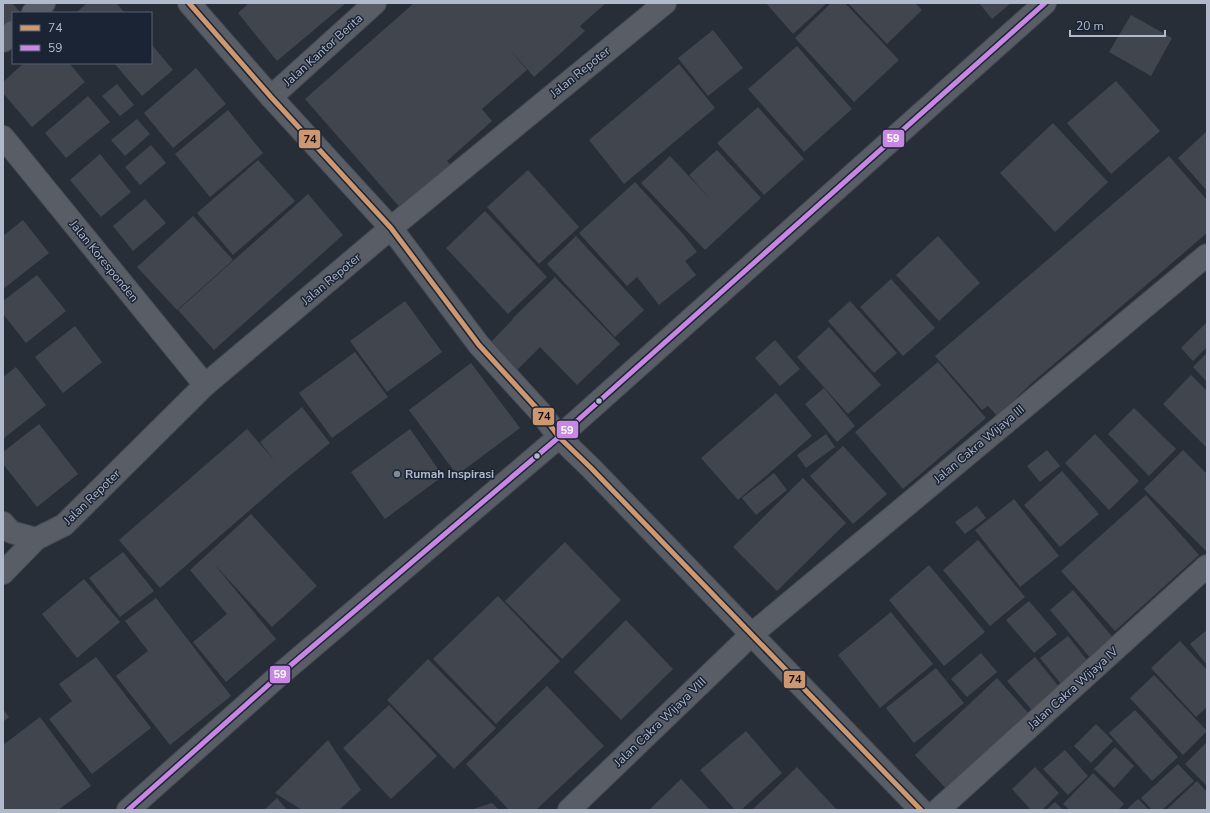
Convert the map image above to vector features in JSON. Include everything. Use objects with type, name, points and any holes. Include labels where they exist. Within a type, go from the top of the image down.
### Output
[{"type":"street","points":[[34,12],[44,3]]},
{"type":"street","points":[[189,3],[271,97],[391,228],[479,345],[541,413],[558,437],[597,474],[922,810]]},
{"type":"street","name":"Jalan Kantor Berita","points":[[271,97],[375,3]]},
{"type":"street","name":"Jalan Repoter","points":[[3,573],[36,539],[64,525],[205,385],[391,228],[665,3]]},
{"type":"street","points":[[128,810],[284,671],[558,437],[1045,3]]},
{"type":"street","points":[[3,41],[12,33]]},
{"type":"street","name":"Jalan Koresponden","points":[[3,137],[205,385]]},
{"type":"street","name":"Jalan Cakra Wijaya III","points":[[752,634],[1207,254]]},
{"type":"street","points":[[3,523],[11,532],[36,539]]},
{"type":"street","name":"Jalan Cakra Wijaya IV","points":[[938,810],[1207,566]]},
{"type":"street","name":"Jalan Cakra Wijaya VIII","points":[[569,810],[752,634]]},
{"type":"building","points":[[3,3],[12,3],[20,12],[12,12],[12,26],[3,34]]},
{"type":"building","points":[[87,3],[116,3],[124,12],[77,12]]},
{"type":"building","points":[[249,3],[346,3],[277,61],[238,13]]},
{"type":"building","points":[[414,3],[606,3],[580,26],[585,31],[534,77],[507,46],[527,70],[482,109],[492,121],[447,161],[453,167],[403,211],[305,99]]},
{"type":"building","points":[[766,3],[827,3],[793,34]]},
{"type":"building","points":[[831,3],[845,3],[899,60],[854,102],[795,38]]},
{"type":"building","points":[[848,3],[915,3],[922,10],[887,44]]},
{"type":"building","points":[[979,3],[1011,3],[992,19]]},
{"type":"building","points":[[1131,15],[1172,38],[1151,76],[1109,52]]},
{"type":"building","points":[[713,30],[743,68],[708,96],[678,58]]},
{"type":"building","points":[[152,45],[173,70],[142,96],[115,64],[152,64]]},
{"type":"building","points":[[797,46],[852,109],[804,152],[748,89]]},
{"type":"building","points":[[23,64],[70,64],[85,82],[32,127],[3,93],[3,82]]},
{"type":"building","points":[[679,64],[715,108],[624,184],[589,140]]},
{"type":"building","points":[[196,68],[226,104],[173,148],[144,113]]},
{"type":"building","points":[[1116,81],[1160,131],[1111,174],[1067,123]]},
{"type":"building","points":[[117,84],[134,105],[120,116],[102,96]]},
{"type":"building","points":[[88,96],[110,122],[66,158],[45,133]]},
{"type":"building","points":[[758,107],[804,159],[764,195],[717,143]]},
{"type":"building","points":[[228,110],[263,153],[210,197],[175,154]]},
{"type":"building","points":[[137,119],[150,134],[125,156],[111,140]]},
{"type":"building","points":[[1053,123],[1108,182],[1055,232],[1000,173]]},
{"type":"building","points":[[1207,131],[1207,191],[1178,158]]},
{"type":"building","points":[[151,145],[166,163],[140,185],[125,167]]},
{"type":"building","points":[[717,150],[761,198],[705,250],[641,183],[670,156],[712,201],[689,175]]},
{"type":"building","points":[[100,154],[131,192],[101,217],[70,180]]},
{"type":"building","points":[[1169,156],[1207,200],[1207,233],[1033,382],[997,416],[988,406],[982,410],[935,356]]},
{"type":"building","points":[[258,160],[295,201],[233,255],[197,213]]},
{"type":"building","points":[[528,170],[579,227],[539,264],[487,207]]},
{"type":"building","points":[[635,182],[684,235],[697,252],[685,261],[696,275],[659,305],[637,277],[627,286],[579,233]]},
{"type":"building","points":[[308,194],[343,235],[214,350],[178,310]]},
{"type":"building","points":[[145,199],[166,223],[133,251],[113,226]]},
{"type":"building","points":[[485,211],[547,277],[508,314],[446,248]]},
{"type":"building","points":[[193,216],[233,260],[177,310],[137,267]]},
{"type":"building","points":[[23,220],[49,253],[3,289],[3,236]]},
{"type":"building","points":[[576,236],[644,310],[615,337],[547,264]]},
{"type":"building","points":[[938,236],[980,283],[939,321],[896,275]]},
{"type":"building","points":[[37,275],[66,311],[26,343],[3,314],[3,301]]},
{"type":"building","points":[[555,277],[620,344],[577,385],[540,347],[517,370],[490,343]]},
{"type":"building","points":[[891,279],[935,328],[903,356],[860,307]]},
{"type":"building","points":[[405,301],[442,352],[387,392],[350,341]]},
{"type":"building","points":[[850,301],[897,353],[874,373],[828,321]]},
{"type":"building","points":[[1207,322],[1207,347],[1193,361],[1181,348]]},
{"type":"building","points":[[75,326],[102,362],[63,393],[35,357]]},
{"type":"building","points":[[829,327],[881,385],[848,414],[797,357]]},
{"type":"building","points":[[775,340],[800,369],[780,386],[755,358]]},
{"type":"building","points":[[355,352],[388,397],[332,438],[299,393]]},
{"type":"building","points":[[1207,353],[1207,382],[1193,367]]},
{"type":"building","points":[[938,362],[986,418],[903,489],[855,432]]},
{"type":"building","points":[[471,363],[520,428],[457,475],[409,410]]},
{"type":"building","points":[[16,367],[46,405],[3,439],[3,377]]},
{"type":"building","points":[[1191,375],[1207,391],[1207,448],[1163,404]]},
{"type":"building","points":[[824,388],[855,426],[837,442],[805,404]]},
{"type":"building","points":[[776,393],[812,436],[738,500],[701,458]]},
{"type":"building","points":[[302,407],[330,443],[288,477],[160,588],[119,540],[247,429],[275,461],[260,442]]},
{"type":"building","points":[[1134,408],[1176,449],[1149,476],[1108,434]]},
{"type":"building","points":[[39,424],[78,474],[37,507],[3,464],[3,452]]},
{"type":"building","name":"Rumah Inspirasi","points":[[410,429],[443,476],[385,519],[351,472]]},
{"type":"building","points":[[826,434],[835,447],[806,468],[797,455]]},
{"type":"building","points":[[1095,434],[1139,481],[1109,510],[1065,463]]},
{"type":"building","points":[[843,446],[887,494],[853,524],[810,476]]},
{"type":"building","points":[[1047,450],[1060,466],[1040,482],[1027,466]]},
{"type":"building","points":[[1183,450],[1207,474],[1207,552],[1144,489]]},
{"type":"building","points":[[1062,471],[1099,514],[1060,547],[1024,505]]},
{"type":"building","points":[[774,473],[787,490],[756,515],[742,498]]},
{"type":"building","points":[[803,478],[846,523],[777,591],[733,547]]},
{"type":"building","points":[[1146,495],[1199,555],[1115,631],[1061,571]]},
{"type":"building","points":[[1014,499],[1059,556],[1020,587],[975,530]]},
{"type":"building","points":[[977,506],[986,518],[965,534],[955,522]]},
{"type":"building","points":[[251,514],[317,586],[272,627],[214,564],[276,639],[226,682],[193,642],[227,614],[190,570]]},
{"type":"building","points":[[978,540],[1025,597],[990,626],[943,570]]},
{"type":"building","points":[[565,542],[621,600],[562,659],[505,601]]},
{"type":"building","points":[[123,552],[154,591],[120,617],[89,578]]},
{"type":"building","points":[[929,565],[985,632],[944,666],[889,600]]},
{"type":"building","points":[[84,579],[120,622],[77,658],[42,614]]},
{"type":"building","points":[[1073,590],[1115,640],[1092,660],[1050,610]]},
{"type":"building","points":[[498,596],[560,661],[496,724],[433,659]]},
{"type":"building","points":[[156,598],[231,696],[170,745],[116,676],[148,651],[125,621]]},
{"type":"building","points":[[1029,601],[1057,634],[1034,653],[1006,620]]},
{"type":"building","points":[[891,612],[933,664],[880,708],[838,655]]},
{"type":"building","points":[[626,620],[673,669],[621,720],[574,672]]},
{"type":"building","points":[[1207,630],[1207,665],[1190,644]]},
{"type":"building","points":[[1068,636],[1089,663],[1061,684],[1040,658]]},
{"type":"building","points":[[1180,641],[1207,670],[1207,707],[1196,717],[1151,668]]},
{"type":"building","points":[[981,653],[997,672],[967,697],[951,679]]},
{"type":"building","points":[[96,657],[151,728],[92,774],[49,719],[72,701],[59,684]]},
{"type":"building","points":[[1035,657],[1063,692],[1036,715],[1007,681]]},
{"type":"building","points":[[428,659],[496,728],[454,769],[387,700]]},
{"type":"building","points":[[936,668],[964,703],[914,743],[886,708]]},
{"type":"building","points":[[1154,675],[1207,731],[1183,755],[1130,698]]},
{"type":"building","points":[[997,678],[1031,716],[949,792],[915,755]]},
{"type":"building","points":[[547,686],[604,746],[536,810],[509,810],[466,764]]},
{"type":"building","points":[[389,705],[437,756],[391,799],[343,748]]},
{"type":"building","points":[[3,709],[9,717],[3,722]]},
{"type":"building","points":[[1135,710],[1178,757],[1152,781],[1109,733]]},
{"type":"building","points":[[40,717],[91,786],[58,810],[3,810],[3,745]]},
{"type":"building","points":[[1096,724],[1113,741],[1091,763],[1074,746]]},
{"type":"building","points":[[746,731],[782,773],[741,810],[735,810],[700,770]]},
{"type":"building","points":[[328,740],[361,790],[339,810],[302,810],[275,793]]},
{"type":"building","points":[[1207,742],[1207,786],[1185,764]]},
{"type":"building","points":[[1115,747],[1134,766],[1114,788],[1094,769]]},
{"type":"building","points":[[1065,750],[1088,776],[1068,795],[1043,769]]},
{"type":"building","points":[[1178,764],[1194,781],[1162,810],[1152,810],[1141,798]]},
{"type":"building","points":[[797,767],[837,810],[752,810]]},
{"type":"building","points":[[1035,767],[1059,793],[1042,810],[1031,810],[1012,789]]},
{"type":"building","points":[[1093,773],[1124,804],[1118,810],[1070,810],[1063,804]]},
{"type":"building","points":[[681,779],[710,810],[649,810]]},
{"type":"building","points":[[1197,781],[1207,792],[1207,810],[1166,810]]},
{"type":"building","points":[[277,798],[287,810],[264,810]]},
{"type":"building","points":[[1138,799],[1149,810],[1126,810]]},
{"type":"building","points":[[1055,802],[1063,810],[1046,810]]},
{"type":"building","points":[[492,803],[499,810],[470,810]]},
{"type":"transit line","name":"74","points":[[189,3],[271,97],[391,228],[479,345],[541,413],[559,437],[591,468],[921,810]]},
{"type":"transit line","name":"59","points":[[128,810],[284,671],[559,437],[1045,3]]},
{"type":"place","name":"Rumah Inspirasi","points":[[397,474]]}]
